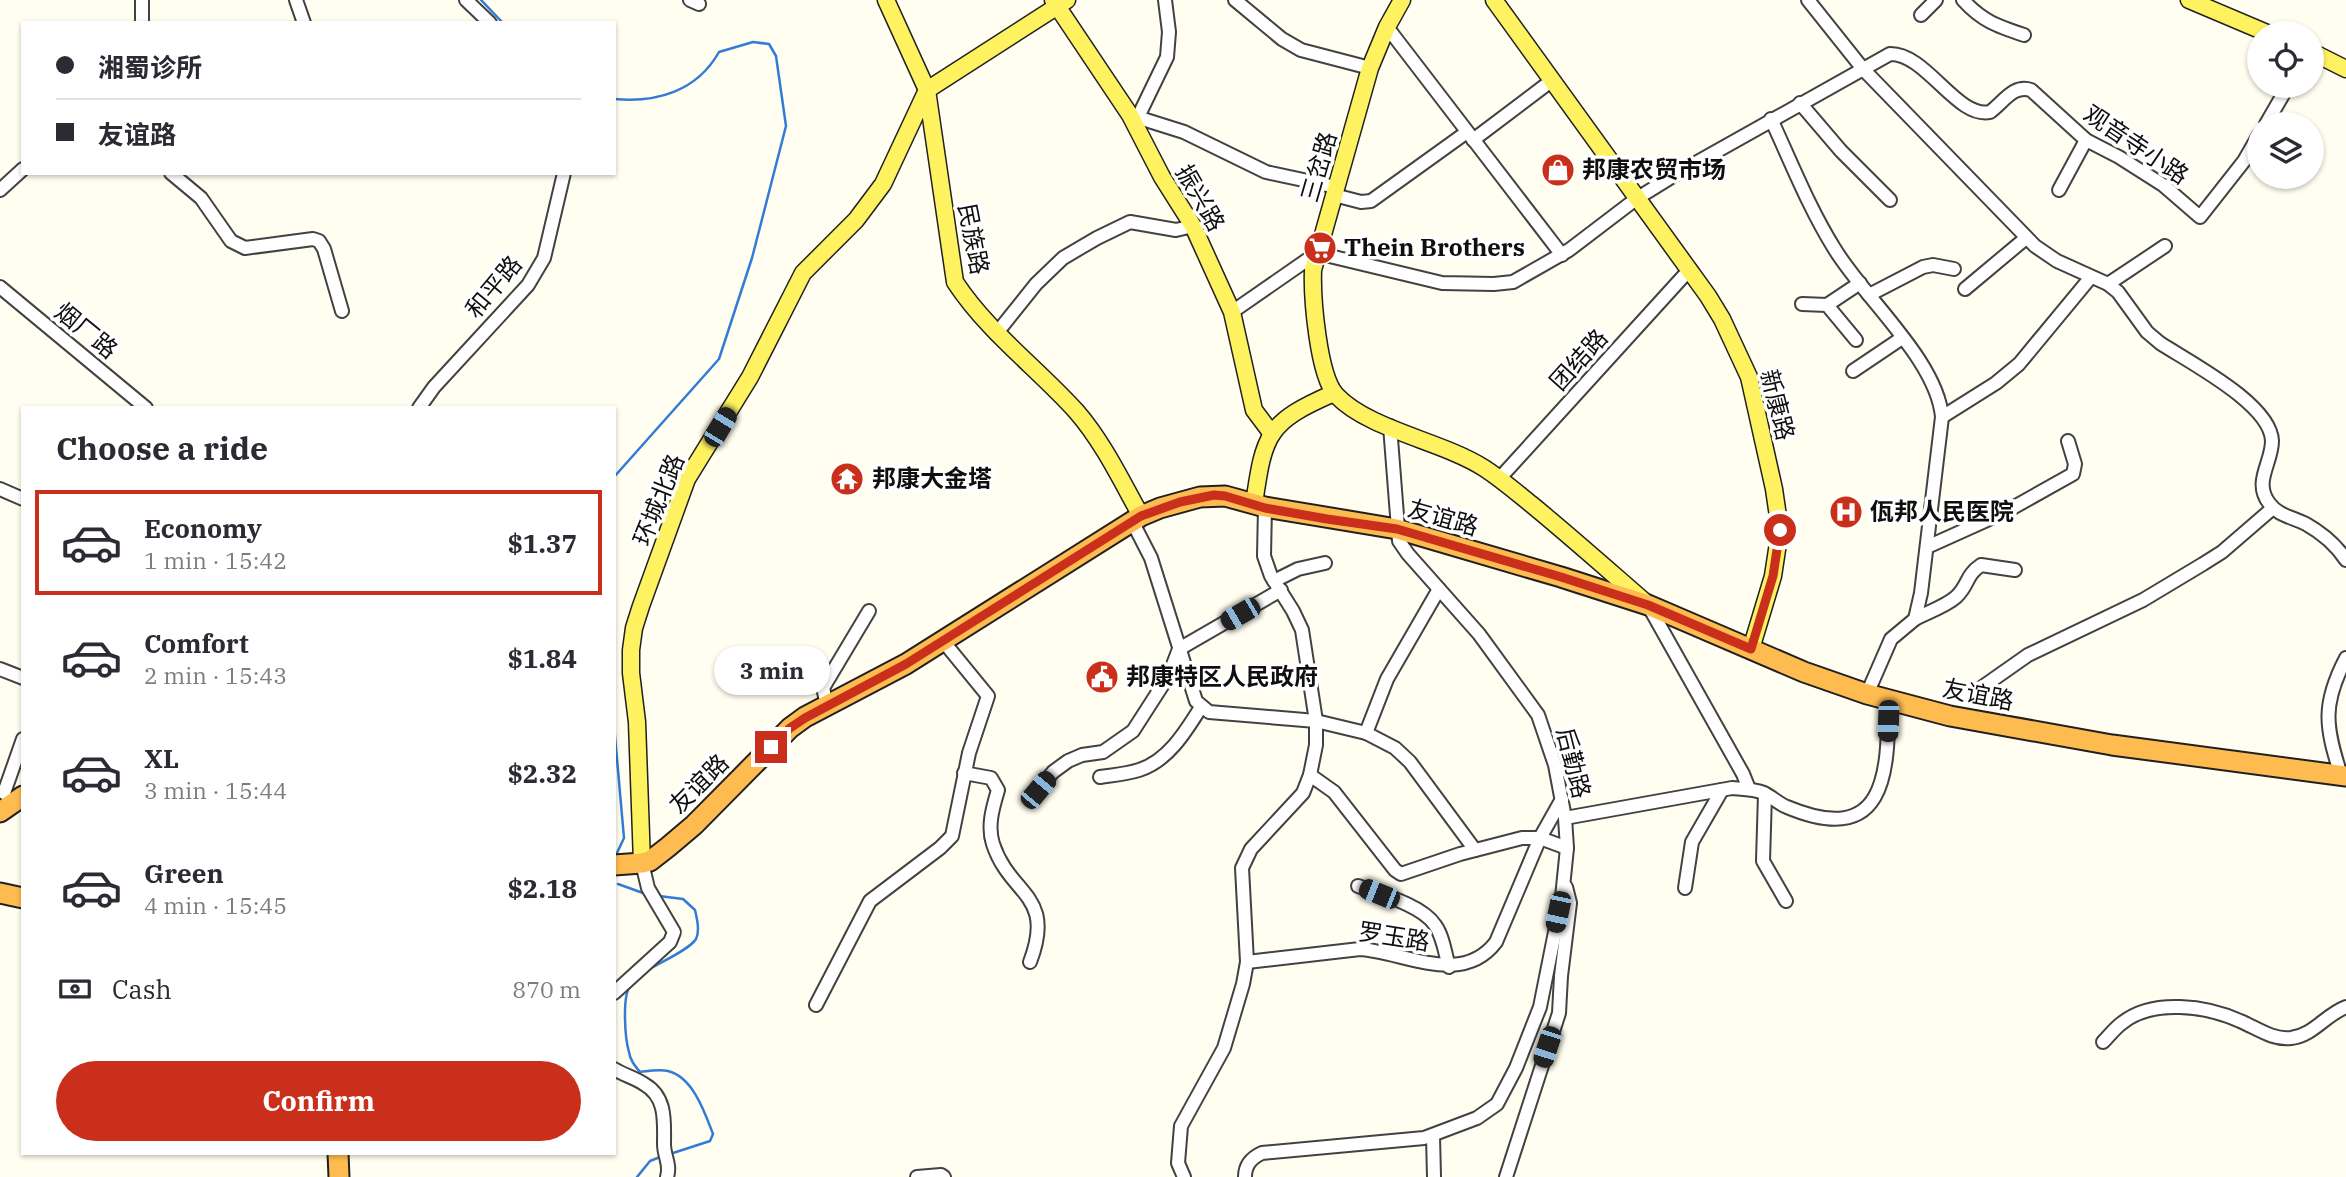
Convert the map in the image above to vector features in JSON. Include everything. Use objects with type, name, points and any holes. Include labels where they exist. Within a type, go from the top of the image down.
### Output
[{"type":"highway","name":"友谊路","points":[[616,865],[642,863],[662,852],[694,825],[790,728],[827,705],[906,664],[1137,518],[1160,508],[1200,497],[1225,496],[1260,506],[1397,529],[1648,605],[1804,672],[1867,694],[1950,716],[2112,745],[2344,775]]},
{"type":"highway","points":[[0,892],[21,897]]},
{"type":"highway","points":[[338,1155],[339,1177]]},
{"type":"main road","name":"民族路","points":[[887,0],[927,90],[955,282],[972,308],[996,334],[1049,382],[1098,438],[1137,518]]},
{"type":"main road","name":"三岔路","points":[[1334,393],[1319,344],[1313,270],[1370,68],[1402,0]]},
{"type":"main road","name":"新康路","points":[[1494,0],[1690,270],[1722,319],[1749,377],[1774,489],[1780,530],[1773,576],[1751,649]]},
{"type":"main road","points":[[2189,0],[2247,25]]},
{"type":"main road","points":[[927,90],[1059,2]]},
{"type":"main road","name":"振兴路","points":[[1059,2],[1134,116],[1161,177],[1193,226],[1232,312],[1254,410],[1272,434]]},
{"type":"main road","points":[[2324,58],[2346,69]]},
{"type":"main road","name":"环城北路","points":[[642,863],[638,722],[631,673],[634,628],[687,480],[750,377],[803,273],[856,220],[883,184],[927,90]]},
{"type":"main road","points":[[1260,506],[1261,459],[1272,434],[1284,419],[1300,407],[1334,393],[1368,417],[1470,459],[1564,531],[1648,605]]},
{"type":"street","points":[[142,0],[142,21]]},
{"type":"street","points":[[296,0],[303,21]]},
{"type":"street","points":[[466,0],[488,21]]},
{"type":"street","points":[[1165,0],[1169,32],[1167,57],[1134,116],[1184,132],[1266,172],[1335,191],[1362,202],[1371,201],[1551,82]]},
{"type":"street","points":[[1235,0],[1282,39],[1301,51],[1370,68]]},
{"type":"street","points":[[1808,0],[1863,69],[2026,238],[2057,261],[2108,284],[2118,292],[2147,332],[2160,343],[2250,403],[2264,421],[2272,441],[2262,490],[2273,508],[2322,535],[2336,546],[2346,560]]},
{"type":"street","points":[[1921,15],[1936,0]]},
{"type":"street","points":[[1963,0],[1977,15],[2024,35]]},
{"type":"street","points":[[1387,27],[1562,255]]},
{"type":"street","name":"观音寺小路","points":[[1863,69],[1890,54],[1903,55],[1966,108],[1983,114],[1996,108],[2015,90],[2024,88],[2039,96],[2086,140],[2163,185],[2200,217],[2247,157]]},
{"type":"street","points":[[1232,312],[1317,253],[1442,283],[1461,285],[1513,282],[1562,255],[1636,199],[1771,119],[1863,69]]},
{"type":"street","points":[[1800,103],[1890,200]]},
{"type":"street","points":[[1771,119],[1835,250],[1902,338],[1936,390],[1942,417],[1927,547],[1915,619]]},
{"type":"street","points":[[2059,190],[2086,140]]},
{"type":"street","points":[[0,190],[21,171]]},
{"type":"street","points":[[173,175],[201,198],[235,244],[245,248],[313,239],[319,241],[324,249],[342,311]]},
{"type":"street","name":"和平路","points":[[420,406],[434,387],[528,285],[544,258],[563,175]]},
{"type":"street","points":[[996,334],[1036,284],[1063,258],[1097,238],[1130,222],[1177,230],[1193,226]]},
{"type":"street","points":[[1965,289],[2026,238]]},
{"type":"street","points":[[2108,284],[2165,246]]},
{"type":"street","points":[[1869,295],[1923,267],[1933,265],[1954,270]]},
{"type":"street","name":"团结路","points":[[1499,479],[1690,270]]},
{"type":"street","points":[[1942,417],[1996,383],[2019,364],[2091,277]]},
{"type":"street","points":[[1801,304],[1827,305],[1860,283]]},
{"type":"street","name":"烟厂路","points":[[0,287],[144,406]]},
{"type":"street","points":[[1827,305],[1856,340]]},
{"type":"street","points":[[1853,371],[1902,338]]},
{"type":"street","name":"后勤路","points":[[1390,426],[1397,529],[1402,547],[1479,634],[1538,715],[1555,765],[1565,818],[1722,790],[1749,789],[1765,794],[1787,807],[1835,820],[1849,818],[1870,807],[1875,797],[1885,765],[1888,700]]},
{"type":"street","points":[[1927,547],[2007,511],[2073,474],[2075,464],[2068,441]]},
{"type":"street","points":[[0,489],[21,498]]},
{"type":"street","points":[[1184,1177],[1178,1163],[1181,1126],[1224,1048],[1243,984],[1247,962],[1242,868],[1251,849],[1303,793],[1316,745],[1316,721],[1301,630],[1264,556],[1260,506]]},
{"type":"street","points":[[1981,688],[2028,655],[2143,600],[2203,564],[2222,552],[2273,508]]},
{"type":"street","points":[[1137,518],[1196,701],[1201,707],[1209,712],[1316,721],[1366,733],[1395,748],[1410,762],[1475,850]]},
{"type":"street","points":[[1038,790],[1053,772],[1068,761],[1103,752],[1133,731],[1169,675],[1179,649],[1297,569],[1325,563]]},
{"type":"street","points":[[1867,694],[1891,639],[1915,619],[1955,598],[1965,586],[1971,571],[1981,565],[2015,570]]},
{"type":"street","points":[[1366,733],[1387,678],[1439,589]]},
{"type":"street","points":[[1648,605],[1749,789]]},
{"type":"street","points":[[827,705],[823,688],[869,611]]},
{"type":"street","points":[[816,1005],[870,901],[952,836],[964,773],[988,696],[943,641]]},
{"type":"street","points":[[2344,775],[2329,735],[2328,719],[2332,688],[2346,658]]},
{"type":"street","points":[[0,669],[21,677]]},
{"type":"street","points":[[1100,777],[1140,770],[1166,754],[1201,707]]},
{"type":"street","points":[[7,798],[21,746]]},
{"type":"street","points":[[964,773],[991,778],[997,784],[990,830],[993,844],[1001,861],[1037,911],[1037,943],[1030,962]]},
{"type":"street","points":[[1310,775],[1334,792],[1397,873],[1522,838],[1540,838],[1567,848]]},
{"type":"street","points":[[1685,888],[1692,842],[1722,790]]},
{"type":"street","points":[[1765,794],[1763,861],[1786,901]]},
{"type":"street","name":"罗玉路","points":[[1247,962],[1360,949],[1449,967],[1478,959],[1496,942],[1540,838],[1562,799]]},
{"type":"street","points":[[1245,1177],[1249,1162],[1262,1153],[1407,1141],[1433,1136],[1488,1112],[1505,1093],[1533,1030],[1540,1007],[1563,881],[1567,848],[1565,818]]},
{"type":"street","points":[[616,991],[670,943],[674,932],[648,888],[642,863]]},
{"type":"street","points":[[1506,1177],[1559,1013],[1560,976],[1570,903],[1563,881]]},
{"type":"street","points":[[1358,886],[1422,911],[1439,931],[1449,967]]},
{"type":"street","points":[[2103,1042],[2123,1021],[2148,1011],[2181,1008],[2213,1011],[2273,1037],[2288,1038],[2306,1035],[2346,1007]]},
{"type":"street","points":[[616,1070],[645,1084],[658,1096],[664,1114],[667,1177]]},
{"type":"street","points":[[1433,1136],[1434,1177]]},
{"type":"street","points":[[917,1177],[944,1177]]},
{"type":"waterway","points":[[481,0],[501,21]]},
{"type":"waterway","points":[[616,99],[645,99],[674,92],[699,76],[719,52],[753,42],[769,44],[776,56],[786,126],[752,258],[719,359],[616,475]]},
{"type":"waterway","points":[[616,748],[624,838],[616,855]]},
{"type":"waterway","points":[[618,884],[643,893]]},
{"type":"waterway","points":[[648,970],[687,948],[696,939],[698,932],[695,910],[683,899],[659,896]]},
{"type":"waterway","points":[[630,986],[627,991],[625,1018],[632,1060],[640,1072],[668,1071],[684,1080],[697,1097],[713,1134],[710,1141],[670,1154]]},
{"type":"waterway","points":[[637,1177],[650,1161],[660,1157]]},
{"type":"place","name":"邦康农贸市场","points":[[1558,170]]},
{"type":"place","name":"Thein Brothers","points":[[1320,248]]},
{"type":"place","name":"邦康大金塔","points":[[847,479]]},
{"type":"place","name":"佤邦人民医院","points":[[1846,512]]},
{"type":"place","name":"邦康特区人民政府","points":[[1102,677]]},
{"type":"route","points":[[771,747],[790,728],[805,718],[906,664],[1132,521],[1160,508],[1200,497],[1225,496],[1265,508],[1397,529],[1648,605],[1751,649],[1773,576],[1780,530]]}]
